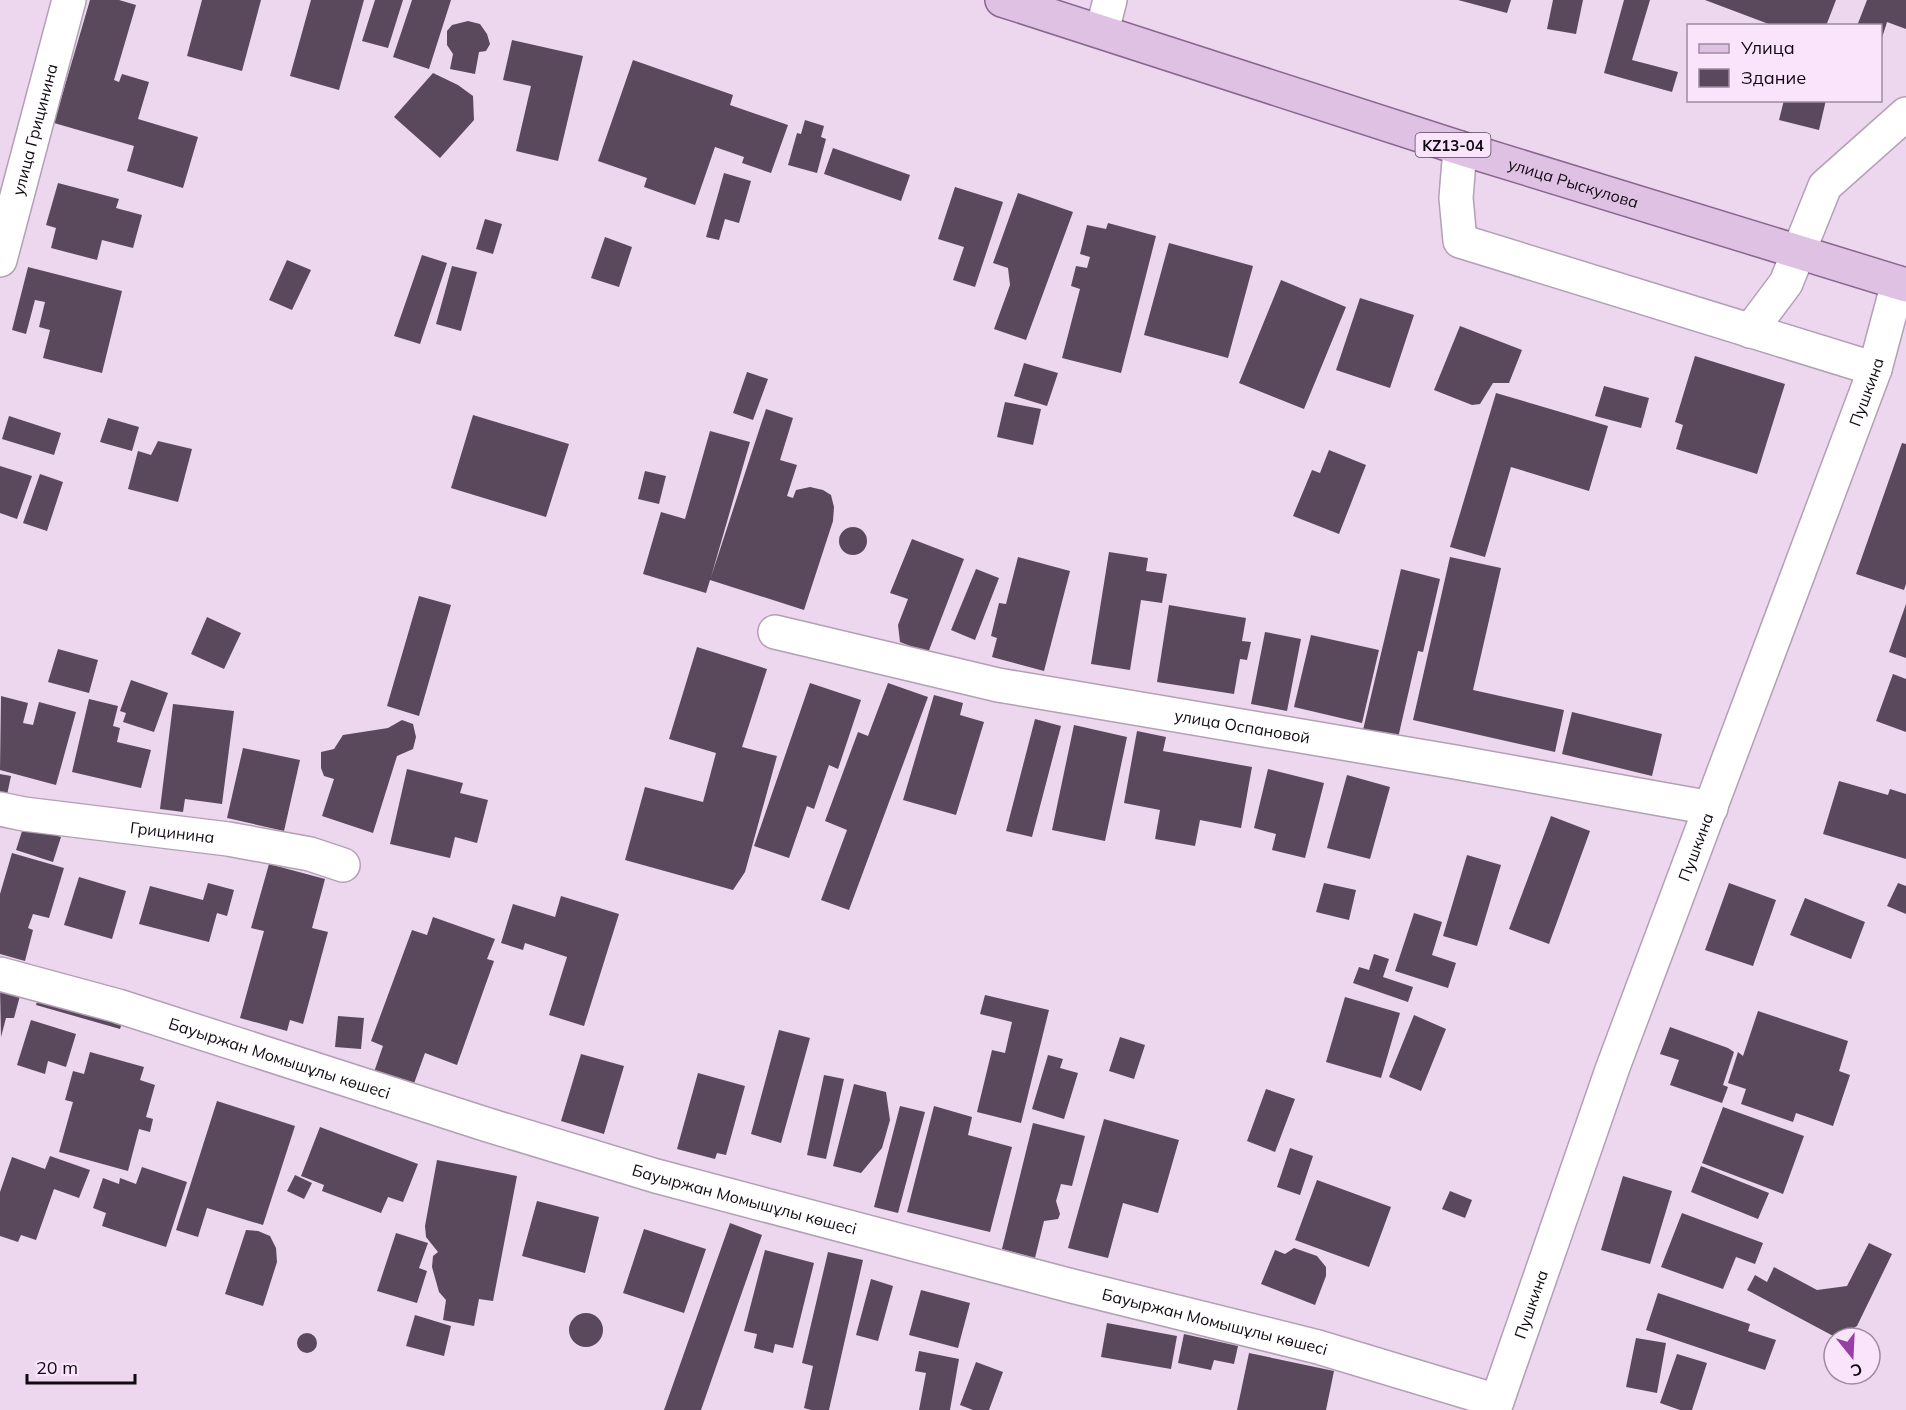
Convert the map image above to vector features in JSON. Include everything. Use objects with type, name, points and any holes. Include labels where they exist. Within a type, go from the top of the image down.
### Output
[{"type":"main road","name":"улица Рыскулова","points":[[1002,0],[1460,148],[1902,284]]},
{"type":"street","name":"улица Грицинина","points":[[0,260],[69,0]]},
{"type":"street","points":[[1102,31],[1110,0]]},
{"type":"street","points":[[1750,331],[1786,283],[1825,186],[1906,114]]},
{"type":"street","points":[[1460,148],[1456,198],[1460,241],[1875,369]]},
{"type":"street","name":"Пушкина","points":[[1495,1406],[1613,1067],[1875,369],[1902,284]]},
{"type":"street","name":"улица Оспановой","points":[[775,632],[998,685],[1432,758],[1711,808]]},
{"type":"street","name":"Грицинина","points":[[0,809],[34,816],[228,839],[310,854],[343,865]]},
{"type":"street","name":"Бауыржан Момышұлы көшесі","points":[[0,974],[118,1006],[477,1122],[656,1176],[1044,1279],[1318,1347],[1495,1406]]},
{"type":"building","points":[[90,0],[119,0],[136,5],[114,80],[119,82],[122,74],[149,82],[138,119],[198,137],[183,188],[127,171],[134,146],[54,123]]},
{"type":"building","points":[[202,0],[261,0],[242,71],[187,56]]},
{"type":"building","points":[[311,0],[364,0],[339,90],[290,76]]},
{"type":"building","points":[[375,0],[403,0],[388,48],[362,41]]},
{"type":"building","points":[[412,0],[451,0],[429,69],[393,57]]},
{"type":"building","points":[[1458,0],[1511,0],[1507,13]]},
{"type":"building","points":[[1553,0],[1583,0],[1576,34],[1547,29]]},
{"type":"building","points":[[1624,0],[1650,0],[1632,60],[1678,72],[1672,92],[1604,73]]},
{"type":"building","points":[[1705,0],[1836,0],[1827,24],[1769,24]]},
{"type":"building","points":[[1867,0],[1906,0],[1906,29],[1887,22],[1882,38],[1882,24],[1858,24]]},
{"type":"building","points":[[468,21],[480,24],[490,44],[486,51],[479,52],[475,74],[450,69],[453,54],[447,45],[447,31],[452,25]]},
{"type":"building","points":[[512,40],[583,56],[558,161],[516,151],[531,86],[503,80]]},
{"type":"building","points":[[633,60],[733,95],[730,105],[788,125],[771,173],[742,163],[744,157],[715,147],[695,205],[644,187],[647,178],[598,161]]},
{"type":"building","points":[[433,73],[458,85],[473,96],[474,120],[440,158],[394,117]]},
{"type":"building","points":[[1784,102],[1826,102],[1819,130],[1779,120]]},
{"type":"building","points":[[805,120],[824,126],[821,137],[826,139],[817,173],[788,165],[797,133],[801,134]]},
{"type":"building","points":[[833,148],[910,175],[901,201],[824,174]]},
{"type":"building","points":[[724,173],[751,181],[739,223],[725,219],[719,240],[706,237]]},
{"type":"building","points":[[58,183],[119,199],[116,208],[142,215],[133,248],[102,240],[97,260],[51,248],[56,228],[46,225]]},
{"type":"building","points":[[955,187],[1003,202],[975,287],[953,280],[964,247],[938,239]]},
{"type":"building","points":[[1018,193],[1073,212],[1026,340],[994,329],[1010,285],[1008,268],[993,263]]},
{"type":"building","points":[[485,219],[502,224],[493,254],[476,249]]},
{"type":"building","points":[[1108,223],[1156,236],[1121,373],[1062,358],[1080,289],[1071,286],[1076,266],[1087,268],[1090,257],[1080,254],[1087,225],[1106,229]]},
{"type":"building","points":[[605,237],[632,247],[619,287],[591,278]]},
{"type":"building","points":[[1169,243],[1253,266],[1228,358],[1144,335]]},
{"type":"building","points":[[422,255],[447,263],[420,344],[394,336]]},
{"type":"building","points":[[287,260],[311,270],[292,310],[269,300]]},
{"type":"building","points":[[452,266],[477,272],[461,331],[436,324]]},
{"type":"building","points":[[28,267],[122,291],[102,373],[43,358],[50,330],[39,327],[45,302],[35,300],[26,334],[12,330]]},
{"type":"building","points":[[1281,280],[1346,307],[1304,409],[1239,383]]},
{"type":"building","points":[[1360,298],[1414,315],[1390,388],[1336,370]]},
{"type":"building","points":[[1460,326],[1522,350],[1509,383],[1493,383],[1480,404],[1472,405],[1434,390]]},
{"type":"building","points":[[1695,356],[1785,384],[1757,474],[1676,449],[1683,425],[1675,422]]},
{"type":"building","points":[[1024,363],[1058,373],[1047,406],[1014,396]]},
{"type":"building","points":[[747,372],[768,379],[753,420],[733,413]]},
{"type":"building","points":[[1604,386],[1649,398],[1641,428],[1595,416]]},
{"type":"building","points":[[1496,393],[1608,426],[1589,491],[1511,467],[1485,557],[1450,547]]},
{"type":"building","points":[[1005,402],[1041,409],[1033,445],[997,437]]},
{"type":"building","points":[[766,409],[793,418],[780,460],[797,465],[787,496],[793,498],[796,490],[810,487],[823,490],[831,495],[834,507],[833,521],[804,610],[710,580],[706,593],[643,574],[661,512],[685,519],[710,431],[750,442],[711,577]]},
{"type":"building","points":[[473,415],[569,444],[546,517],[451,488]]},
{"type":"building","points":[[9,416],[61,433],[54,455],[2,439]]},
{"type":"building","points":[[108,418],[139,427],[132,451],[100,442]]},
{"type":"building","points":[[158,441],[192,449],[178,502],[128,489],[138,451],[151,455]]},
{"type":"building","points":[[1902,443],[1906,444],[1906,584],[1904,590],[1856,574]]},
{"type":"building","points":[[1329,450],[1366,465],[1339,534],[1293,516],[1312,470],[1320,473]]},
{"type":"building","points":[[0,466],[32,476],[17,519],[0,513]]},
{"type":"building","points":[[645,471],[666,476],[659,504],[638,499]]},
{"type":"building","points":[[40,474],[63,482],[47,531],[23,523]]},
{"type":"building","points":[[853,527],[863,531],[867,541],[863,551],[853,555],[843,551],[839,541],[843,531]]},
{"type":"building","points":[[912,539],[964,559],[928,653],[900,642],[898,625],[908,599],[890,593]]},
{"type":"building","points":[[1109,552],[1148,558],[1146,571],[1167,574],[1162,603],[1141,600],[1130,670],[1091,664]]},
{"type":"building","points":[[1018,557],[1070,571],[1044,671],[992,657],[997,638],[991,636],[999,603],[1006,604]]},
{"type":"building","points":[[1450,557],[1501,568],[1473,690],[1564,710],[1555,752],[1413,720]]},
{"type":"building","points":[[976,569],[999,578],[975,640],[951,630]]},
{"type":"building","points":[[1401,569],[1440,579],[1423,652],[1418,651],[1398,738],[1363,730]]},
{"type":"building","points":[[419,596],[451,605],[419,716],[387,706]]},
{"type":"building","points":[[1906,604],[1906,658],[1889,652]]},
{"type":"building","points":[[1169,605],[1246,618],[1242,641],[1251,642],[1247,660],[1240,659],[1234,694],[1157,682]]},
{"type":"building","points":[[207,617],[241,633],[224,669],[191,654]]},
{"type":"building","points":[[1265,632],[1301,639],[1287,711],[1251,704]]},
{"type":"building","points":[[1311,635],[1379,650],[1362,723],[1294,707]]},
{"type":"building","points":[[697,647],[767,669],[742,747],[777,756],[745,872],[733,890],[625,860],[645,787],[703,802],[716,753],[669,739]]},
{"type":"building","points":[[58,649],[98,660],[89,693],[48,682]]},
{"type":"building","points":[[1893,674],[1906,679],[1906,732],[1876,721]]},
{"type":"building","points":[[131,680],[168,693],[154,732],[123,722],[126,713],[120,711]]},
{"type":"building","points":[[810,683],[861,700],[838,769],[829,765],[814,809],[807,806],[789,858],[754,846]]},
{"type":"building","points":[[888,683],[928,697],[849,910],[821,900],[847,830],[825,821],[858,732],[868,736]]},
{"type":"building","points":[[934,695],[963,703],[960,715],[984,722],[956,815],[903,800]]},
{"type":"building","points":[[1,696],[28,703],[23,723],[33,725],[39,702],[76,712],[56,785],[0,770]]},
{"type":"building","points":[[89,699],[118,706],[113,726],[120,728],[117,742],[151,750],[141,788],[72,772]]},
{"type":"building","points":[[173,704],[234,711],[222,804],[185,799],[183,812],[160,809]]},
{"type":"building","points":[[1572,712],[1662,734],[1652,776],[1562,754]]},
{"type":"building","points":[[1035,719],[1061,726],[1032,837],[1006,831]]},
{"type":"building","points":[[402,720],[413,724],[416,737],[413,749],[397,756],[373,833],[322,816],[334,779],[324,776],[321,768],[321,752],[334,749],[343,735],[388,728]]},
{"type":"building","points":[[1074,725],[1127,737],[1105,841],[1052,830]]},
{"type":"building","points":[[1137,731],[1166,737],[1163,751],[1252,767],[1241,828],[1200,820],[1195,846],[1155,839],[1160,810],[1124,803]]},
{"type":"building","points":[[243,748],[300,760],[284,831],[227,818]]},
{"type":"building","points":[[407,769],[463,783],[460,793],[488,800],[477,843],[455,837],[450,858],[390,844]]},
{"type":"building","points":[[1268,769],[1324,783],[1305,858],[1272,850],[1276,834],[1254,828]]},
{"type":"building","points":[[0,774],[11,776],[7,795],[0,794]]},
{"type":"building","points":[[1347,775],[1390,787],[1370,859],[1327,848]]},
{"type":"building","points":[[1839,781],[1888,795],[1890,789],[1906,794],[1906,859],[1823,834]]},
{"type":"building","points":[[1551,816],[1590,831],[1549,944],[1509,929]]},
{"type":"building","points":[[24,825],[61,837],[53,862],[16,850]]},
{"type":"building","points":[[12,853],[64,868],[49,918],[33,914],[28,928],[33,930],[25,961],[0,954],[0,894]]},
{"type":"building","points":[[1467,855],[1501,865],[1477,946],[1443,936]]},
{"type":"building","points":[[269,864],[325,879],[312,928],[328,932],[303,1024],[290,1020],[287,1031],[240,1018],[264,931],[251,928]]},
{"type":"building","points":[[79,877],[126,891],[112,939],[64,925]]},
{"type":"building","points":[[208,883],[234,890],[227,916],[217,913],[209,942],[139,924],[150,886],[203,900]]},
{"type":"building","points":[[1324,883],[1356,890],[1349,920],[1316,912]]},
{"type":"building","points":[[1729,883],[1776,900],[1753,966],[1705,950]]},
{"type":"building","points":[[1898,883],[1906,886],[1906,914],[1887,906]]},
{"type":"building","points":[[561,896],[619,914],[584,1026],[549,1015],[567,957],[525,943],[523,950],[501,943],[513,904],[555,917]]},
{"type":"building","points":[[1805,898],[1865,922],[1851,959],[1790,935]]},
{"type":"building","points":[[1414,913],[1442,922],[1432,955],[1456,963],[1448,988],[1395,971]]},
{"type":"building","points":[[433,917],[495,939],[487,959],[494,961],[457,1065],[425,1053],[412,1089],[373,1075],[383,1046],[371,1041],[412,930],[427,935]]},
{"type":"building","points":[[1374,954],[1389,959],[1383,977],[1413,987],[1408,1002],[1353,983],[1359,967],[1369,970]]},
{"type":"building","points":[[0,987],[21,992],[14,1018],[6,1018],[1,1037]]},
{"type":"building","points":[[40,992],[124,1017],[120,1029],[36,1005]]},
{"type":"building","points":[[985,995],[1049,1010],[1021,1123],[977,1112],[992,1050],[1005,1053],[1012,1022],[980,1014]]},
{"type":"building","points":[[1345,997],[1400,1013],[1381,1078],[1326,1062]]},
{"type":"building","points":[[1758,1011],[1848,1041],[1839,1071],[1850,1075],[1833,1126],[1796,1113],[1793,1122],[1741,1104],[1746,1089],[1728,1083],[1738,1052],[1743,1056]]},
{"type":"building","points":[[1414,1015],[1446,1029],[1421,1091],[1389,1077]]},
{"type":"building","points":[[338,1016],[364,1018],[361,1049],[335,1047]]},
{"type":"building","points":[[31,1020],[76,1034],[66,1067],[48,1061],[45,1074],[17,1065]]},
{"type":"building","points":[[1670,1027],[1734,1052],[1723,1085],[1728,1087],[1722,1103],[1670,1085],[1679,1060],[1660,1054]]},
{"type":"building","points":[[779,1030],[810,1038],[781,1143],[751,1134]]},
{"type":"building","points":[[1120,1037],[1145,1045],[1134,1079],[1109,1071]]},
{"type":"building","points":[[90,1052],[144,1067],[140,1080],[155,1085],[146,1117],[153,1119],[150,1132],[139,1129],[128,1171],[59,1152],[73,1102],[65,1100],[73,1071],[84,1074]]},
{"type":"building","points":[[581,1054],[624,1066],[604,1134],[561,1121]]},
{"type":"building","points":[[1048,1055],[1063,1059],[1060,1068],[1078,1073],[1064,1119],[1032,1109]]},
{"type":"building","points":[[698,1073],[745,1086],[726,1155],[717,1153],[715,1159],[677,1149]]},
{"type":"building","points":[[824,1075],[844,1079],[826,1159],[807,1155]]},
{"type":"building","points":[[854,1084],[886,1092],[890,1120],[882,1148],[861,1173],[833,1166]]},
{"type":"building","points":[[1266,1089],[1295,1099],[1275,1152],[1247,1141]]},
{"type":"building","points":[[217,1101],[295,1126],[263,1225],[207,1208],[198,1237],[176,1230]]},
{"type":"building","points":[[900,1106],[925,1112],[898,1213],[874,1207]]},
{"type":"building","points":[[934,1106],[972,1117],[968,1135],[1012,1147],[990,1232],[907,1212]]},
{"type":"building","points":[[1723,1107],[1804,1136],[1783,1194],[1702,1163]]},
{"type":"building","points":[[1104,1119],[1179,1140],[1158,1213],[1123,1203],[1108,1258],[1068,1248]]},
{"type":"building","points":[[1033,1123],[1085,1136],[1072,1186],[1061,1184],[1056,1201],[1060,1214],[1058,1219],[1044,1221],[1035,1258],[1002,1249]]},
{"type":"building","points":[[320,1127],[418,1164],[403,1202],[388,1197],[381,1213],[322,1191],[324,1185],[301,1176]]},
{"type":"building","points":[[1290,1148],[1313,1156],[1300,1195],[1277,1187]]},
{"type":"building","points":[[50,1156],[90,1170],[79,1198],[54,1189],[36,1240],[21,1235],[18,1242],[0,1236],[0,1192],[12,1157],[45,1169]]},
{"type":"building","points":[[437,1160],[517,1176],[493,1301],[479,1299],[474,1326],[443,1320],[446,1300],[439,1292],[432,1267],[433,1256],[438,1252],[426,1237],[425,1226]]},
{"type":"building","points":[[1701,1166],[1769,1193],[1758,1219],[1691,1192]]},
{"type":"building","points":[[142,1167],[187,1182],[166,1247],[102,1226],[106,1213],[93,1208],[103,1178],[119,1184],[120,1178],[136,1184]]},
{"type":"building","points":[[295,1175],[312,1183],[304,1199],[287,1191]]},
{"type":"building","points":[[1623,1176],[1672,1191],[1650,1264],[1601,1250]]},
{"type":"building","points":[[1317,1180],[1391,1207],[1369,1267],[1295,1240]]},
{"type":"building","points":[[1450,1191],[1472,1200],[1465,1218],[1442,1209]]},
{"type":"building","points":[[537,1201],[599,1217],[585,1273],[522,1256]]},
{"type":"building","points":[[1682,1213],[1763,1243],[1755,1264],[1736,1257],[1723,1289],[1661,1267]]},
{"type":"building","points":[[730,1223],[762,1235],[701,1410],[664,1410]]},
{"type":"building","points":[[644,1229],[706,1249],[684,1313],[623,1293]]},
{"type":"building","points":[[246,1230],[258,1231],[270,1236],[276,1248],[277,1262],[263,1306],[225,1294]]},
{"type":"building","points":[[396,1233],[428,1243],[419,1268],[427,1271],[417,1303],[377,1291]]},
{"type":"building","points":[[1869,1243],[1892,1254],[1857,1326],[1822,1326],[1822,1330],[1747,1290],[1755,1275],[1767,1282],[1774,1267],[1817,1290],[1847,1286]]},
{"type":"building","points":[[1294,1248],[1317,1256],[1326,1267],[1326,1276],[1315,1305],[1261,1284],[1275,1250],[1285,1254]]},
{"type":"building","points":[[765,1250],[814,1263],[793,1348],[775,1344],[773,1353],[754,1348],[757,1334],[744,1331]]},
{"type":"building","points":[[828,1252],[863,1260],[829,1410],[811,1410],[804,1408],[813,1366],[802,1363]]},
{"type":"building","points":[[871,1279],[893,1286],[878,1341],[856,1335]]},
{"type":"building","points":[[921,1290],[970,1303],[958,1348],[909,1335]]},
{"type":"building","points":[[1658,1293],[1750,1324],[1748,1331],[1776,1340],[1765,1370],[1646,1330]]},
{"type":"building","points":[[586,1313],[598,1318],[603,1330],[598,1342],[586,1347],[574,1342],[569,1330],[574,1318]]},
{"type":"building","points":[[415,1315],[451,1326],[444,1356],[406,1346]]},
{"type":"building","points":[[1107,1323],[1177,1336],[1171,1369],[1101,1357]]},
{"type":"building","points":[[307,1333],[314,1336],[317,1343],[314,1350],[307,1353],[300,1350],[297,1343],[300,1336]]},
{"type":"building","points":[[1184,1334],[1238,1346],[1234,1364],[1214,1360],[1211,1370],[1178,1363]]},
{"type":"building","points":[[1636,1338],[1666,1343],[1657,1393],[1626,1387]]},
{"type":"building","points":[[919,1351],[959,1359],[950,1410],[919,1410],[926,1373],[915,1371]]},
{"type":"building","points":[[1249,1353],[1334,1371],[1326,1410],[1237,1410]]},
{"type":"building","points":[[1677,1354],[1707,1363],[1692,1410],[1680,1410],[1660,1403]]},
{"type":"building","points":[[976,1362],[1003,1372],[989,1410],[973,1410],[960,1405]]}]
